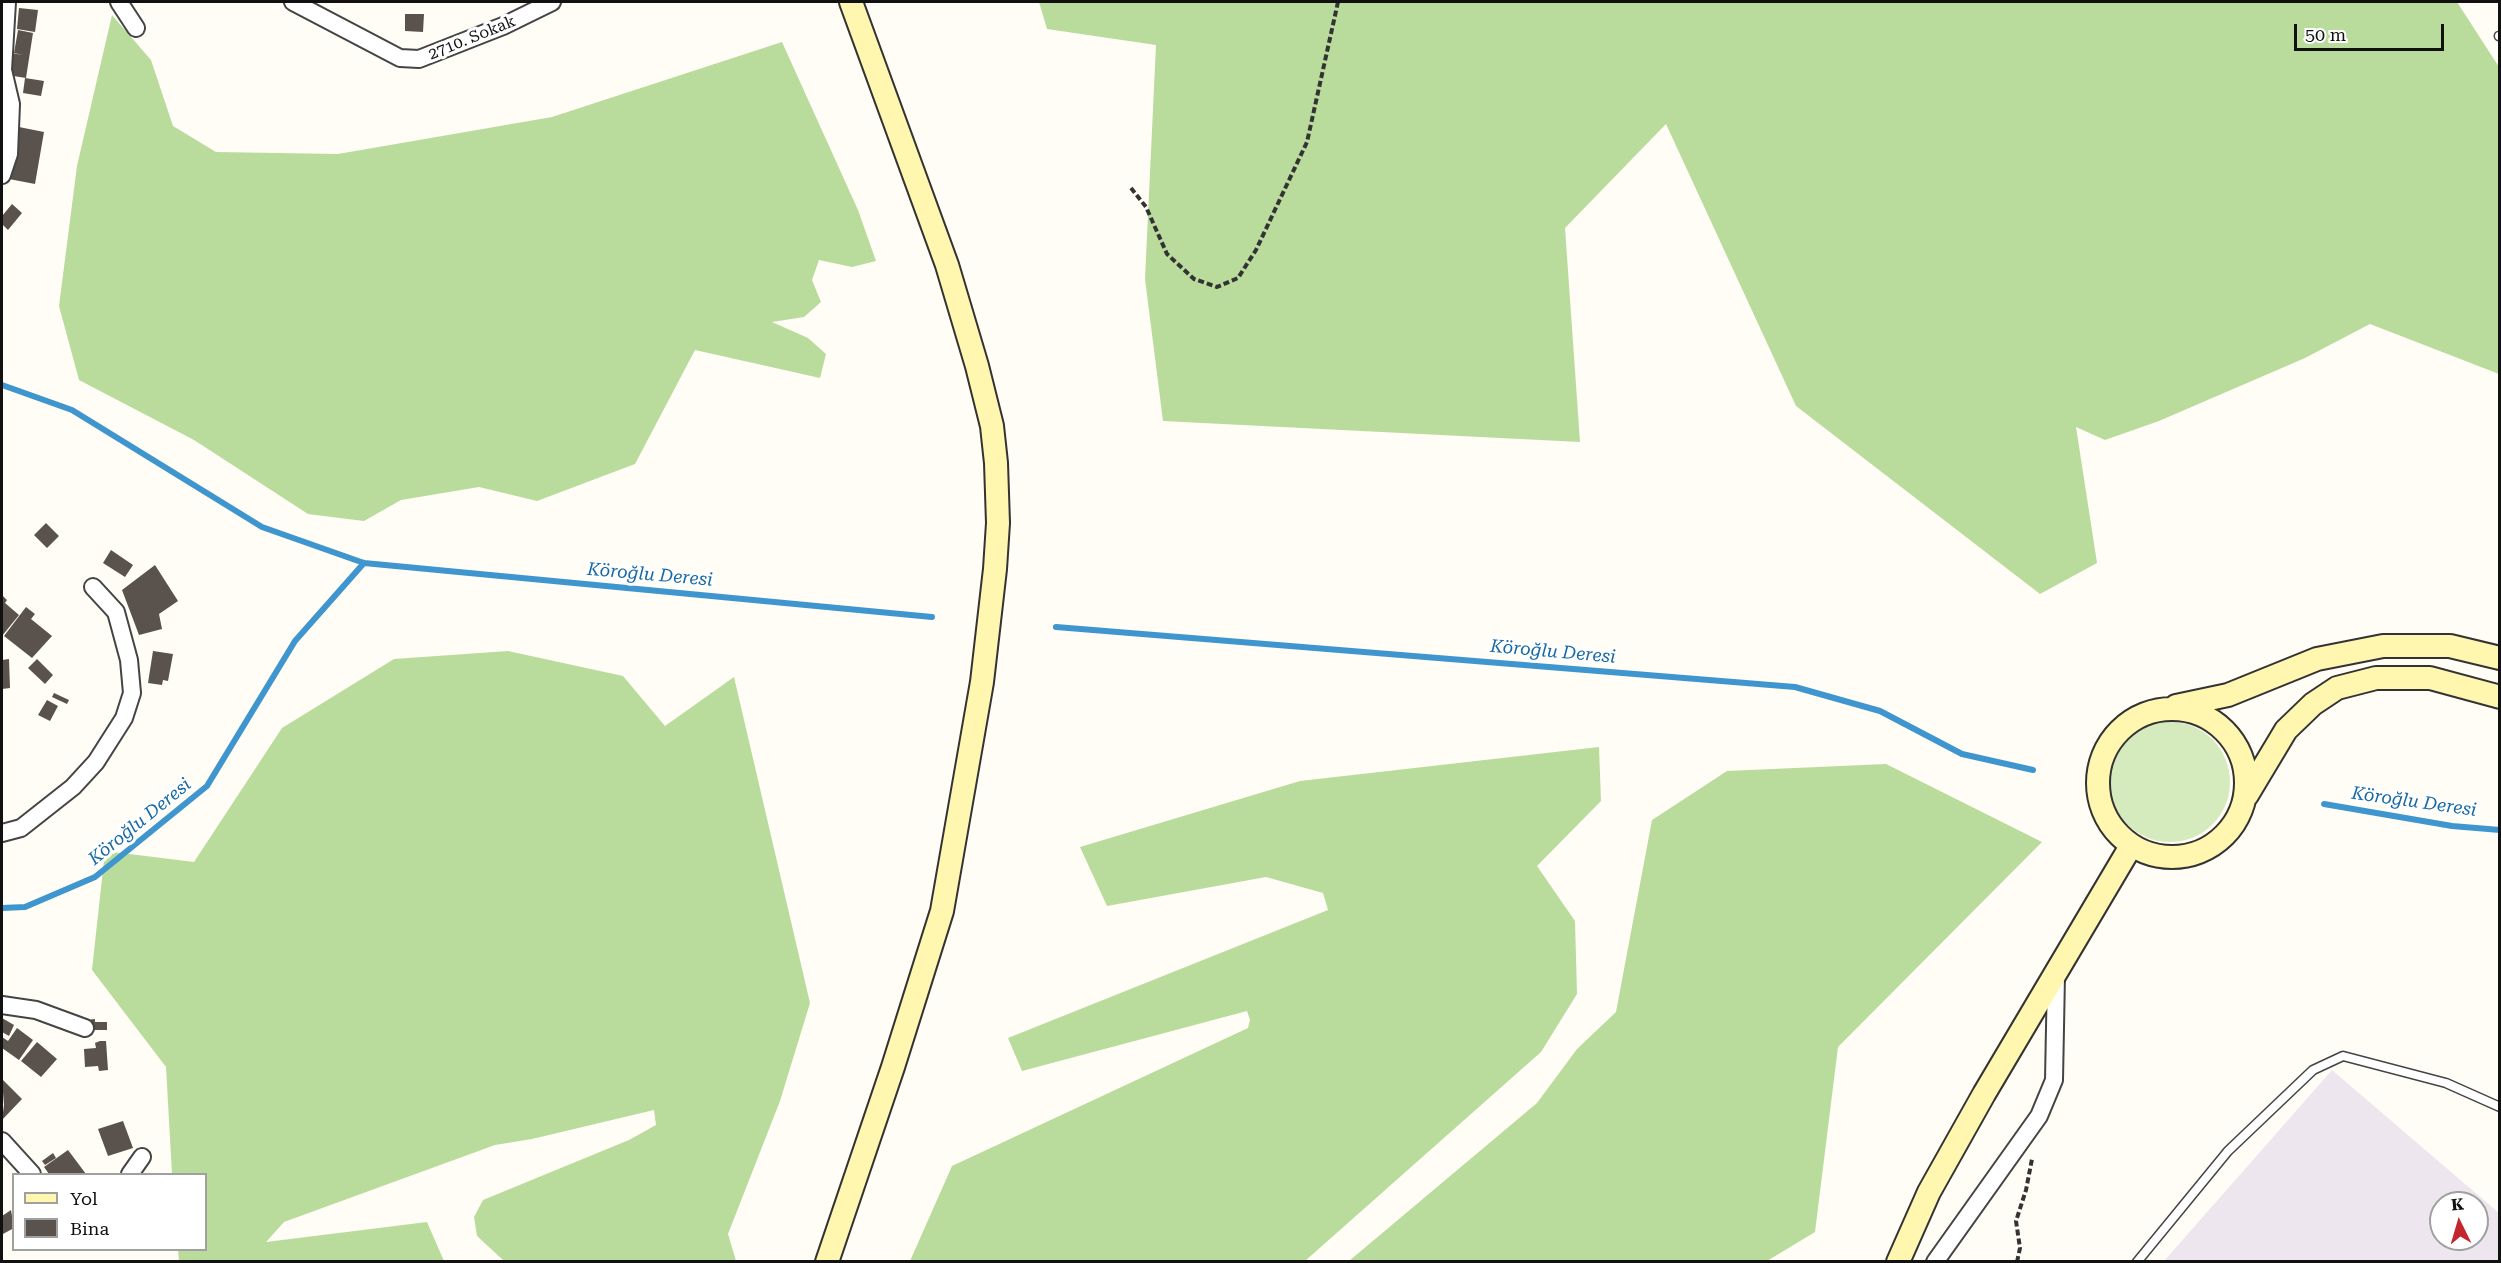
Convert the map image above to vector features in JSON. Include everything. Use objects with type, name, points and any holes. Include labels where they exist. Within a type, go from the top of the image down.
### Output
[{"type":"main road","points":[[827,1262],[893,1067],[942,911],[982,682],[998,523],[992,426],[977,366],[947,265],[850,2]]},
{"type":"main road","points":[[2499,658],[2450,646],[2384,646],[2317,659],[2228,695],[2154,711],[2125,726],[2112,738],[2101,760],[2097,784],[2101,808],[2113,830],[2131,846],[2153,856],[2177,858],[2200,853],[2221,840],[2231,828],[2286,730],[2313,704],[2337,688],[2376,678],[2430,678],[2499,697]]},
{"type":"main road","points":[[2154,711],[2179,709],[2195,713],[2224,730],[2239,750],[2246,774],[2246,799]]},
{"type":"main road","points":[[1898,1262],[1929,1192],[2131,846]]},
{"type":"street","points":[[2,175],[9,154],[11,104],[3,70],[7,2]]},
{"type":"street","points":[[119,2],[136,28]]},
{"type":"street","name":"2710. Sokak","points":[[293,2],[400,58],[419,59],[503,26],[552,2]]},
{"type":"street","points":[[2,833],[21,828],[73,787],[96,762],[124,718],[132,693],[129,660],[117,612],[93,587]]},
{"type":"street","points":[[1935,1262],[2039,1116],[2054,1080],[2056,972]]},
{"type":"street","points":[[2,1005],[36,1010],[85,1028]]},
{"type":"street","points":[[2,1142],[31,1173]]},
{"type":"street","points":[[131,1173],[142,1157]]},
{"type":"lane","points":[[2137,1262],[2228,1151],[2313,1070],[2343,1056],[2446,1083],[2499,1107]]},
{"type":"path","points":[[1131,188],[1146,207],[1167,254],[1194,279],[1217,287],[1238,278],[1256,250],[1307,142],[1338,2]]},
{"type":"path","points":[[2017,1262],[2020,1248],[2016,1221],[2026,1190],[2039,1116]]},
{"type":"shaded area","points":[[2332,1070],[2473,1191],[2429,1191],[2429,1251],[2489,1251],[2489,1204],[2499,1213],[2499,1261],[2164,1261]]},
{"type":"green space","points":[[1039,2],[2457,2],[2499,67],[2499,374],[2370,324],[2305,358],[2159,421],[2105,440],[2076,427],[2097,563],[2040,594],[1796,406],[1666,124],[1565,228],[1580,442],[1163,421],[1145,279],[1156,45],[1047,29]]},
{"type":"green space","points":[[112,15],[151,60],[173,126],[216,152],[338,154],[552,117],[782,42],[858,210],[876,261],[852,267],[819,260],[812,280],[821,302],[804,317],[772,322],[808,338],[826,354],[820,378],[695,350],[635,464],[537,501],[479,487],[401,500],[364,521],[308,514],[194,440],[79,380],[59,306],[77,166]]},
{"type":"green space","points":[[508,651],[623,676],[665,726],[734,677],[810,1003],[780,1101],[728,1234],[736,1261],[504,1261],[477,1236],[474,1217],[483,1200],[629,1140],[656,1125],[654,1110],[532,1139],[495,1145],[284,1222],[266,1242],[427,1222],[444,1261],[179,1261],[178,1251],[207,1251],[207,1173],[172,1173],[166,1067],[92,970],[105,851],[194,862],[282,728],[394,659]]},
{"type":"green space","points":[[2170,722],[2193,726],[2213,739],[2226,759],[2230,782],[2226,805],[2213,825],[2193,838],[2170,842],[2147,838],[2127,825],[2114,805],[2110,782],[2114,759],[2127,739],[2147,726]]},
{"type":"green space","points":[[1599,747],[1601,801],[1537,866],[1575,921],[1577,994],[1541,1052],[1305,1261],[910,1261],[952,1166],[1248,1028],[1250,1020],[1247,1011],[1022,1071],[1008,1038],[1328,910],[1323,893],[1266,877],[1107,906],[1080,847],[1300,781]]},
{"type":"green space","points":[[1886,764],[2042,842],[1838,1047],[1815,1232],[1767,1261],[1349,1261],[1537,1103],[1577,1049],[1616,1012],[1652,820],[1727,771]]},
{"type":"building","points":[[19,8],[38,10],[35,32],[17,29]]},
{"type":"building","points":[[405,14],[424,14],[423,32],[405,31]]},
{"type":"building","points":[[18,30],[33,33],[26,78],[7,75],[11,53],[23,55],[14,53]]},
{"type":"building","points":[[25,78],[44,81],[41,96],[23,93]]},
{"type":"building","points":[[19,127],[44,132],[35,184],[9,179]]},
{"type":"building","points":[[12,204],[22,213],[8,230],[2,224],[2,216]]},
{"type":"building","points":[[46,523],[59,536],[47,548],[34,535]]},
{"type":"building","points":[[111,550],[133,565],[125,577],[103,563]]},
{"type":"building","points":[[155,565],[178,601],[159,614],[162,629],[139,635],[122,590]]},
{"type":"building","points":[[2,595],[7,600],[5,603],[19,615],[2,636]]},
{"type":"building","points":[[26,607],[35,614],[31,619],[52,636],[32,658],[4,636]]},
{"type":"building","points":[[153,651],[173,654],[168,681],[163,680],[162,685],[148,683]]},
{"type":"building","points":[[9,659],[10,688],[2,689],[2,660]]},
{"type":"building","points":[[37,659],[53,675],[45,684],[28,668]]},
{"type":"building","points":[[54,693],[69,700],[67,704],[52,697]]},
{"type":"building","points":[[47,700],[58,706],[50,721],[38,715]]},
{"type":"building","points":[[2,1018],[14,1025],[9,1036],[2,1032]]},
{"type":"building","points":[[95,1019],[95,1022],[107,1022],[107,1030],[86,1030],[86,1020]]},
{"type":"building","points":[[17,1028],[33,1040],[19,1060],[2,1048],[2,1037],[8,1041]]},
{"type":"building","points":[[106,1041],[108,1070],[99,1071],[98,1066],[85,1067],[84,1049],[96,1048],[95,1043]]},
{"type":"building","points":[[37,1042],[57,1059],[41,1077],[21,1061]]},
{"type":"building","points":[[2,1079],[22,1099],[2,1120],[4,1105]]},
{"type":"building","points":[[123,1121],[133,1148],[108,1156],[98,1129]]},
{"type":"building","points":[[68,1150],[85,1173],[48,1173],[44,1167]]},
{"type":"building","points":[[53,1153],[56,1158],[45,1165],[42,1161]]},
{"type":"building","points":[[11,1210],[12,1229],[3,1234],[2,1216]]},
{"type":"waterway","name":"Köroğlu Deresi","points":[[2,385],[72,410],[262,527],[364,563],[932,617]]},
{"type":"waterway","name":"Köroğlu Deresi","points":[[2,908],[25,907],[95,877],[207,786],[295,641],[364,563]]},
{"type":"waterway","name":"Köroğlu Deresi","points":[[1056,627],[1795,687],[1880,711],[1962,754],[2033,770]]},
{"type":"waterway","name":"Köroğlu Deresi","points":[[2324,804],[2452,826],[2500,830]]}]
